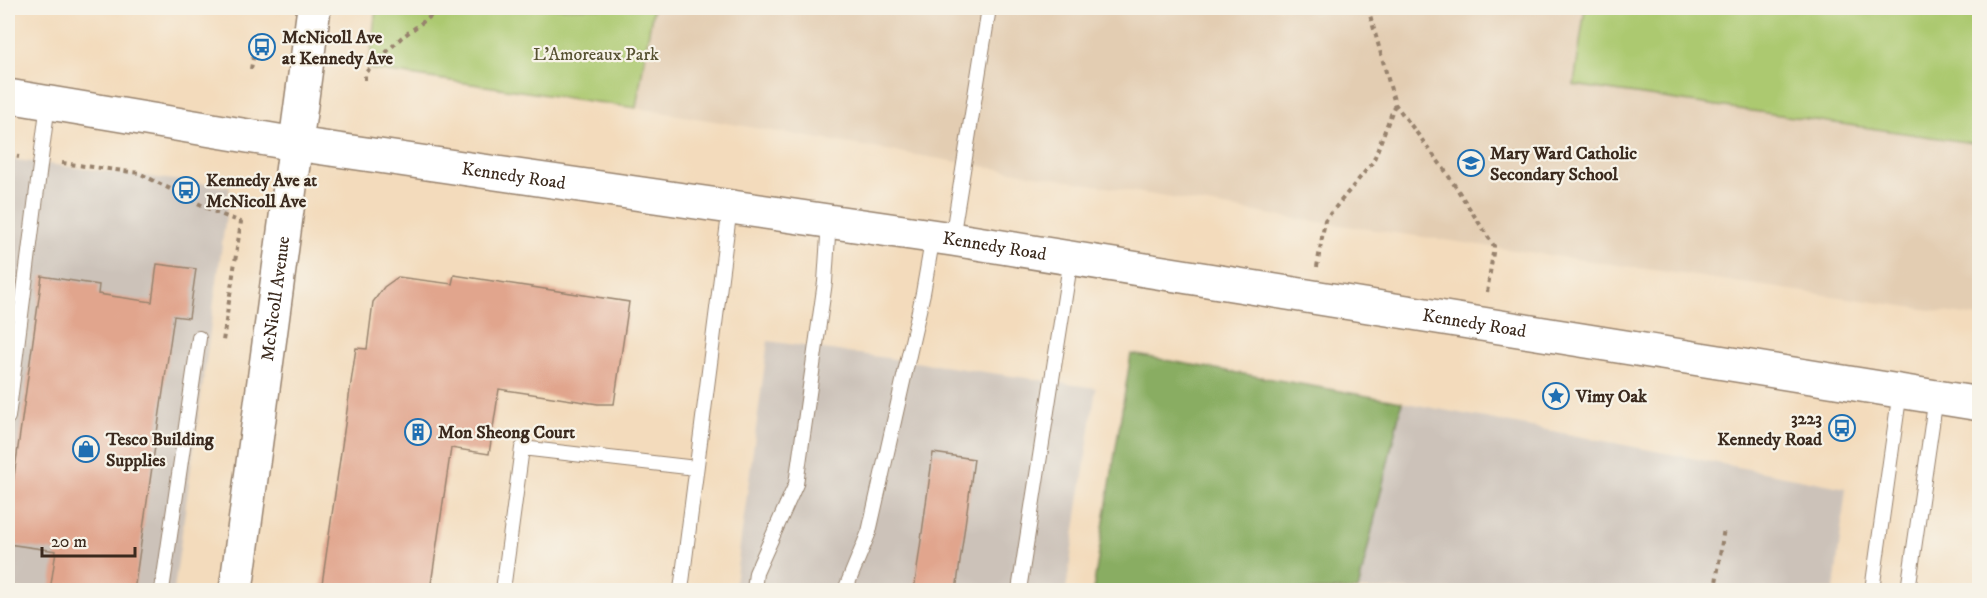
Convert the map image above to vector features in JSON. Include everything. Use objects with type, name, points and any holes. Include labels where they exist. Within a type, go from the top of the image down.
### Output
[{"type":"main road","name":"McNicoll Avenue","points":[[236,591],[314,8]]},
{"type":"main road","name":"Kennedy Road","points":[[8,96],[296,144],[1071,258],[1980,404]]},
{"type":"lane","points":[[845,591],[869,532],[923,293],[942,238],[989,8]]},
{"type":"lane","points":[[8,417],[48,103]]},
{"type":"lane","points":[[681,591],[730,207]]},
{"type":"lane","points":[[754,591],[756,573],[796,484],[825,282],[829,221]]},
{"type":"lane","points":[[1019,591],[1071,258]]},
{"type":"lane","points":[[162,591],[199,338]]},
{"type":"lane","points":[[1872,591],[1900,392]]},
{"type":"lane","points":[[1908,591],[1936,397]]},
{"type":"lane","points":[[503,591],[522,448],[696,468]]},
{"type":"path","points":[[365,80],[365,73],[401,38],[442,8]]},
{"type":"path","points":[[1368,8],[1395,104],[1444,169],[1494,246],[1483,325]]},
{"type":"path","points":[[250,69],[253,58],[262,59]]},
{"type":"path","points":[[359,72],[365,73]]},
{"type":"path","points":[[1311,297],[1325,220],[1373,162],[1395,104]]},
{"type":"path","points":[[8,155],[139,173],[217,213],[241,222]]},
{"type":"path","points":[[231,184],[233,178]]},
{"type":"path","points":[[1715,591],[1724,528]]},
{"type":"shaded area","name":"Mary Ward Catholic Secondary School","points":[[653,8],[1979,8],[1979,317],[1291,218],[636,108]]},
{"type":"shaded area","points":[[8,159],[230,187],[174,590],[8,590]]},
{"type":"shaded area","points":[[768,341],[1096,388],[1066,590],[734,590]]},
{"type":"shaded area","points":[[1402,402],[1846,488],[1834,590],[1358,590]]},
{"type":"green space","name":"L'Amoreaux Park","points":[[376,8],[653,8],[636,108],[369,69]]},
{"type":"green space","points":[[1585,8],[1979,8],[1979,144],[1574,85]]},
{"type":"green space","points":[[1131,354],[1402,402],[1358,590],[1093,590]]},
{"type":"building","name":"Tesco Building Supplies","points":[[157,264],[196,269],[189,318],[174,316],[134,591],[50,591],[56,551],[8,544],[8,519],[42,276],[99,285],[98,294],[152,302]]},
{"type":"building","name":"Mon Sheong Court","points":[[454,275],[629,302],[614,404],[598,404],[499,389],[489,454],[451,448],[430,591],[321,591],[356,348],[367,349],[373,302],[384,287],[398,277],[452,284]]},
{"type":"building","points":[[933,453],[974,459],[956,591],[914,591]]},
{"type":"place","name":"McNicoll Ave at Kennedy Ave","points":[[262,47]]},
{"type":"place","name":"Mary Ward Catholic Secondary School","points":[[1471,163]]},
{"type":"place","name":"Kennedy Ave at McNicoll Ave","points":[[186,190]]},
{"type":"place","name":"Vimy Oak","points":[[1556,396]]},
{"type":"place","name":"3223 Kennedy Road","points":[[1842,428]]},
{"type":"place","name":"Mon Sheong Court","points":[[418,432]]},
{"type":"place","name":"Tesco Building Supplies","points":[[86,449]]}]
